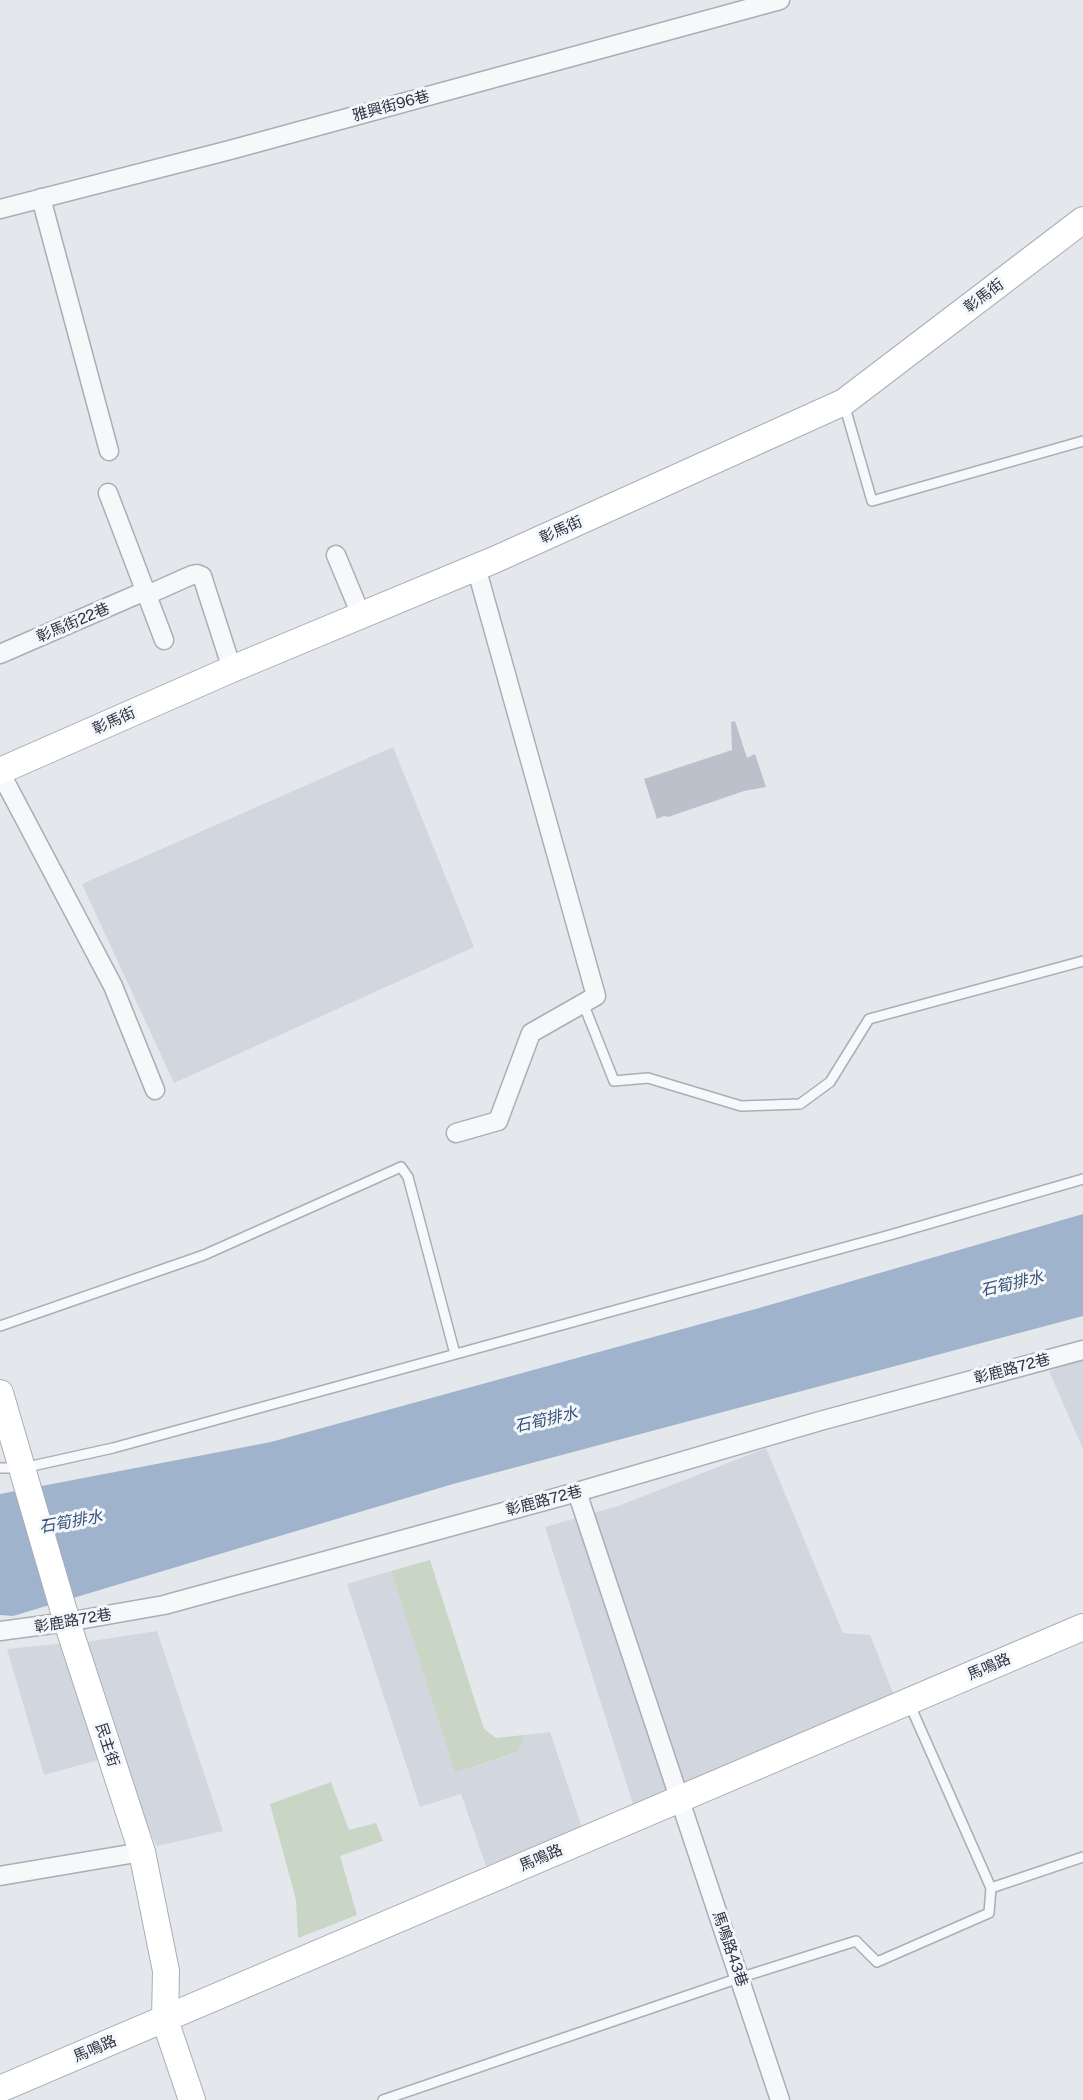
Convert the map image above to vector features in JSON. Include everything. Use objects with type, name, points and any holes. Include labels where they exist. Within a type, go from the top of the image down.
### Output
[{"type":"street","name":"雅興街96巷","points":[[0,209],[230,150],[780,0]]},
{"type":"street","points":[[42,198],[109,451]]},
{"type":"street","name":"彰馬街","points":[[0,771],[232,669],[476,567],[844,402],[1083,220]]},
{"type":"street","points":[[108,493],[164,640]]},
{"type":"street","points":[[336,555],[361,615]]},
{"type":"street","points":[[456,1133],[498,1121],[531,1033],[596,996],[476,567]]},
{"type":"street","name":"彰馬街22巷","points":[[0,654],[197,574],[202,576],[232,669]]},
{"type":"street","points":[[0,771],[113,986],[155,1090]]},
{"type":"street","name":"彰鹿路72巷","points":[[0,1631],[164,1605],[577,1492],[820,1421],[1083,1350]]},
{"type":"street","name":"民主街","points":[[0,1393],[11,1468],[67,1622],[142,1852],[166,1971],[165,2020],[192,2100]]},
{"type":"street","name":"馬鳴路43巷","points":[[577,1492],[780,2100]]},
{"type":"street","name":"馬鳴路","points":[[0,2089],[1083,1627]]},
{"type":"street","points":[[0,1876],[142,1852]]},
{"type":"lane","points":[[844,402],[872,501],[1083,441]]},
{"type":"lane","points":[[583,1003],[614,1081],[648,1078],[741,1106],[800,1104],[831,1082],[869,1019],[1083,961]]},
{"type":"lane","points":[[0,1326],[204,1255],[401,1167],[408,1177],[455,1354]]},
{"type":"lane","points":[[11,1468],[113,1448],[890,1235],[1083,1179]]},
{"type":"lane","points":[[383,2100],[739,1978],[856,1941],[877,1962],[988,1913],[991,1888],[908,1701]]},
{"type":"lane","points":[[991,1888],[1083,1857]]},
{"type":"shaded area","points":[[393,747],[474,947],[174,1083],[82,884]]},
{"type":"shaded area","points":[[1083,1360],[1083,1449],[1049,1371]]},
{"type":"shaded area","points":[[766,1448],[843,1633],[870,1635],[897,1703],[634,1807],[545,1527],[621,1505]]},
{"type":"shaded area","points":[[391,1571],[455,1773],[517,1753],[524,1735],[550,1732],[582,1828],[486,1866],[461,1794],[420,1807],[347,1584]]},
{"type":"shaded area","points":[[157,1631],[223,1831],[157,1846],[133,1796],[85,1642]]},
{"type":"shaded area","points":[[66,1643],[98,1760],[44,1775],[7,1649]]},
{"type":"green space","points":[[430,1560],[484,1729],[496,1738],[524,1735],[518,1752],[455,1773],[391,1571]]},
{"type":"green space","points":[[331,1782],[349,1830],[376,1823],[383,1841],[340,1856],[357,1915],[298,1938],[296,1900],[270,1804]]},
{"type":"water","name":"石筍排水","points":[[1083,1214],[1083,1316],[453,1484],[13,1616],[0,1615],[0,1494],[271,1442],[759,1308]]},
{"type":"building","points":[[735,721],[747,758],[755,754],[766,787],[744,791],[657,819],[644,779],[732,750],[731,722]]}]
